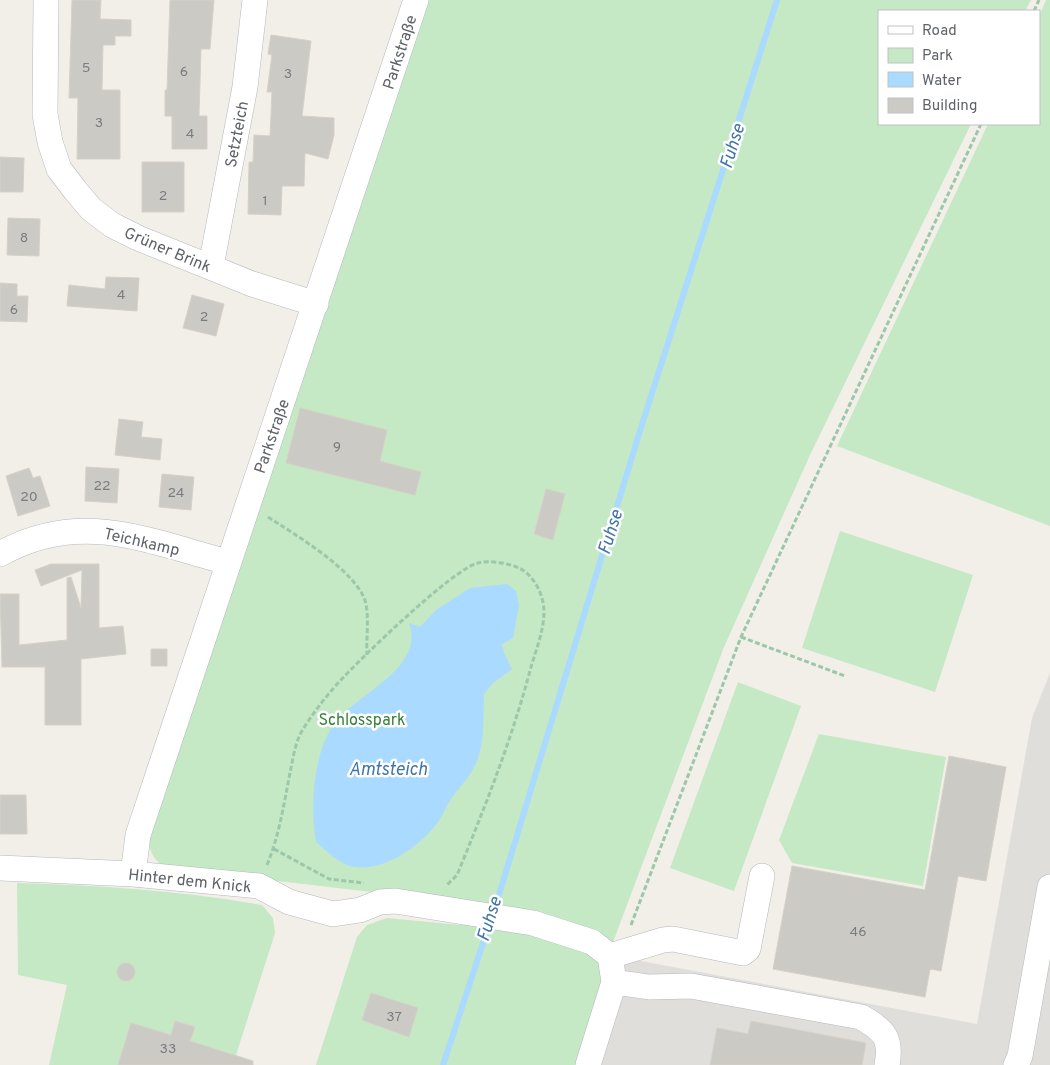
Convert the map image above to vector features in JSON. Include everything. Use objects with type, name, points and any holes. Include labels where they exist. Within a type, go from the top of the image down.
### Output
[{"type":"street","name":"Grüner Brink","points":[[46,0],[45,114],[50,142],[59,168],[91,209],[112,225],[138,238],[252,284],[316,304]]},
{"type":"street","name":"Setzteich","points":[[210,266],[246,87],[255,0]]},
{"type":"street","name":"Parkstraße","points":[[133,874],[138,836],[416,0]]},
{"type":"street","name":"Teichkamp","points":[[0,554],[25,541],[49,534],[101,530],[156,542],[228,562]]},
{"type":"street","name":"Hinter dem Knick","points":[[0,868],[133,874],[259,886],[289,902],[333,914],[360,910],[380,902],[394,901],[473,912],[533,923],[592,942],[610,956]]},
{"type":"street","points":[[588,1065],[614,982],[610,956],[663,940],[673,939],[743,953],[748,949],[762,876]]},
{"type":"street","points":[[1016,1065],[1020,1056],[1050,887]]},
{"type":"street","points":[[614,982],[649,987],[691,986],[861,1017],[878,1026],[887,1038],[889,1052],[887,1065]]},
{"type":"path","points":[[610,956],[631,925],[741,637],[981,125]]},
{"type":"path","points":[[247,506],[308,543],[336,564],[354,583],[366,603],[366,656]]},
{"type":"path","points":[[259,886],[274,849],[294,753],[302,732],[318,706],[340,680],[461,571],[478,562],[507,563],[528,572],[539,590],[544,612],[519,714],[496,779],[457,875],[446,886]]},
{"type":"path","points":[[741,637],[845,676]]},
{"type":"path","points":[[274,849],[330,879],[366,883]]},
{"type":"shaded area","points":[[1050,673],[1050,1065],[576,1065],[605,970],[630,959],[977,1024],[1032,718]]},
{"type":"green space","name":"Schlosspark","points":[[423,0],[1031,0],[1026,10],[878,10],[878,125],[971,125],[810,455],[724,647],[610,950],[501,907],[166,868],[152,855],[150,836]]},
{"type":"green space","points":[[1046,0],[1050,0],[1050,526],[837,446],[988,125],[1040,125],[1040,14]]},
{"type":"green space","points":[[840,531],[973,575],[935,692],[802,648]]},
{"type":"green space","points":[[738,682],[801,706],[734,891],[670,868]]},
{"type":"green space","points":[[819,734],[946,757],[923,886],[792,863],[779,840]]},
{"type":"green space","points":[[17,883],[140,889],[262,905],[273,918],[275,933],[236,1055],[190,1041],[194,1027],[175,1021],[171,1035],[118,1065],[49,1065],[67,985],[18,975]]},
{"type":"green space","points":[[387,918],[460,925],[470,919],[498,922],[595,954],[605,970],[576,1065],[316,1065],[357,937],[367,925]]},
{"type":"water","name":"Amtsteich","points":[[507,584],[516,591],[519,605],[513,638],[502,644],[512,669],[493,683],[484,694],[482,743],[473,770],[451,799],[431,831],[412,848],[390,861],[378,865],[354,867],[339,861],[316,842],[313,814],[317,768],[326,739],[332,727],[342,715],[384,681],[407,655],[411,640],[409,623],[420,627],[436,610],[470,588]]},
{"type":"building","points":[[72,0],[101,0],[100,19],[131,20],[131,36],[115,36],[115,45],[103,45],[102,90],[120,90],[120,159],[77,159],[78,98],[69,98]]},
{"type":"building","points":[[170,0],[214,0],[210,49],[201,49],[199,116],[207,116],[207,149],[172,149],[172,116],[165,116]]},
{"type":"building","points":[[271,35],[311,41],[302,116],[334,118],[334,135],[328,159],[305,153],[304,186],[282,186],[281,215],[248,214],[249,162],[253,162],[254,135],[270,136],[272,92],[267,92],[272,55],[268,54]]},
{"type":"building","points":[[0,157],[24,158],[23,192],[0,192]]},
{"type":"building","points":[[142,162],[184,162],[184,212],[142,212]]},
{"type":"building","points":[[8,218],[40,219],[39,256],[7,255]]},
{"type":"building","points":[[106,277],[139,278],[137,311],[67,306],[69,285],[105,289]]},
{"type":"building","points":[[0,283],[17,284],[17,296],[28,296],[27,322],[0,321]]},
{"type":"building","points":[[192,295],[224,304],[216,336],[183,328]]},
{"type":"building","points":[[300,408],[387,430],[380,461],[421,472],[415,495],[286,463]]},
{"type":"building","points":[[119,419],[143,422],[141,437],[162,439],[160,460],[115,455]]},
{"type":"building","points":[[86,467],[119,469],[117,503],[85,501]]},
{"type":"building","points":[[29,468],[33,478],[40,476],[50,506],[18,516],[6,476]]},
{"type":"building","points":[[162,474],[194,477],[191,510],[159,507]]},
{"type":"building","points":[[546,489],[565,494],[553,540],[534,534]]},
{"type":"building","points":[[51,564],[99,564],[99,628],[123,626],[126,654],[81,659],[81,725],[45,725],[45,667],[2,667],[0,594],[19,594],[19,645],[67,640],[67,578],[71,577],[81,608],[82,570],[41,586],[35,570]]},
{"type":"building","points":[[151,649],[167,649],[167,666],[151,666]]},
{"type":"building","points":[[949,756],[1006,767],[986,881],[958,876],[941,971],[930,969],[925,997],[773,969],[792,866],[925,890]]},
{"type":"building","points":[[0,795],[26,795],[27,834],[0,834]]},
{"type":"building","points":[[126,963],[132,966],[135,972],[132,978],[126,981],[120,978],[117,972],[120,966]]},
{"type":"building","points":[[371,993],[418,1008],[409,1037],[362,1020]]},
{"type":"building","points":[[175,1021],[195,1027],[190,1041],[253,1061],[253,1065],[118,1065],[131,1023],[171,1035]]},
{"type":"building","points":[[751,1021],[866,1043],[862,1065],[710,1065],[717,1028],[748,1034]]},
{"type":"waterway","name":"Fuhse","points":[[494,911],[639,434],[777,0]]},
{"type":"waterway","name":"Fuhse","points":[[443,1065],[490,922]]}]
